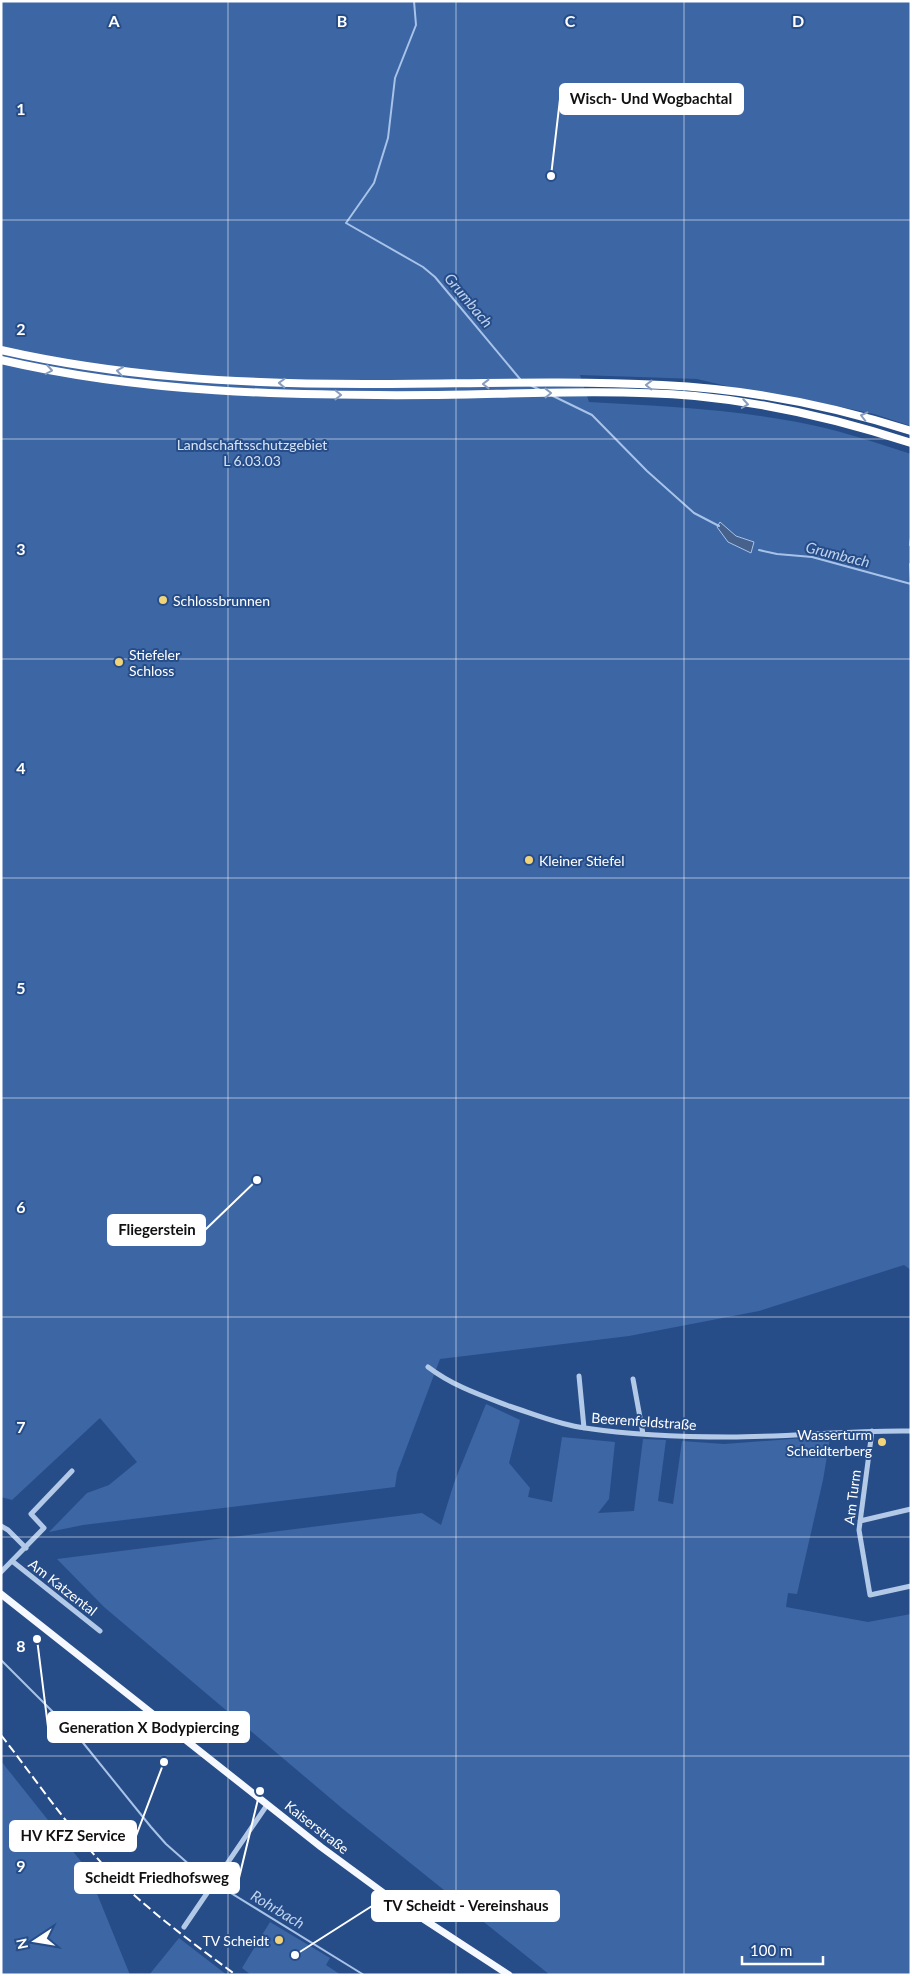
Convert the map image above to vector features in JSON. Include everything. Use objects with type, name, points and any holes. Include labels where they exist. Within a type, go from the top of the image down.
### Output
[{"type":"highway","points":[[1,350],[120,372],[185,378],[294,384],[592,383],[697,388],[772,397],[822,406],[911,431]]},
{"type":"highway","points":[[1,360],[118,382],[184,388],[295,394],[429,395],[594,392],[696,396],[819,417],[911,443]]},
{"type":"main road","name":"Kaiserstraße","points":[[1,1594],[268,1805],[385,1894],[509,1975]]},
{"type":"street","name":"Beerenfeldstraße","points":[[428,1367],[443,1379],[464,1390],[545,1418],[584,1428],[643,1434],[729,1437],[911,1431]]},
{"type":"street","points":[[580,1376],[584,1428]]},
{"type":"street","points":[[633,1379],[643,1434]]},
{"type":"street","name":"Am Turm","points":[[872,1431],[860,1521],[860,1539],[870,1595],[911,1586]]},
{"type":"street","points":[[1,1572],[44,1528],[32,1514],[72,1471]]},
{"type":"street","points":[[860,1521],[911,1509]]},
{"type":"street","points":[[1,1526],[8,1530],[26,1548]]},
{"type":"street","name":"Am Katzental","points":[[12,1561],[100,1630]]},
{"type":"street","points":[[184,1927],[268,1805]]},
{"type":"green space","name":"Landschaftsschutzgebiet L 6.03.03","points":[[1,1],[911,1],[911,426],[874,414],[794,397],[748,391],[697,379],[580,375],[589,402],[746,414],[797,422],[855,436],[911,454],[911,1270],[904,1265],[759,1311],[629,1336],[440,1359],[397,1473],[395,1487],[83,1525],[49,1532],[87,1493],[109,1485],[137,1462],[100,1418],[12,1500],[1,1497]]},
{"type":"green space","points":[[486,1404],[520,1420],[509,1463],[530,1488],[528,1497],[552,1502],[562,1437],[615,1442],[609,1499],[598,1513],[634,1511],[643,1439],[666,1440],[658,1501],[673,1504],[682,1441],[724,1444],[830,1438],[823,1480],[797,1594],[788,1593],[786,1607],[868,1622],[911,1614],[911,1975],[550,1975],[343,1809],[104,1607],[57,1559],[422,1513],[441,1525],[454,1483]]},
{"type":"green space","points":[[1,1761],[87,1869],[130,1975],[1,1975]]},
{"type":"green space","name":"TV Scheidt","points":[[270,1922],[330,1958],[326,1965],[341,1975],[251,1975],[242,1968]]},
{"type":"green space","points":[[179,1938],[227,1975],[149,1975]]},
{"type":"shaded area","points":[[720,522],[736,536],[754,542],[751,553],[728,542],[717,527]]},
{"type":"waterway","name":"Grumbach","points":[[414,1],[416,25],[395,78],[388,138],[374,183],[346,223],[423,267],[435,277],[520,379]]},
{"type":"waterway","name":"Grumbach","points":[[530,385],[540,390]]},
{"type":"waterway","name":"Grumbach","points":[[553,396],[592,415],[647,471],[694,513],[719,526]]},
{"type":"waterway","points":[[910,545],[911,537]]},
{"type":"waterway","name":"Grumbach","points":[[759,550],[777,554],[812,557],[911,584]]},
{"type":"waterway","points":[[910,564],[911,584]]},
{"type":"waterway","name":"Rohrbach","points":[[1,1660],[80,1739],[166,1844],[200,1874],[364,1975]]},
{"type":"railway","points":[[1,1735],[66,1820],[107,1869],[153,1911],[236,1975]]},
{"type":"place","name":"Wisch- Und Wogbachtal","points":[[551,176]]},
{"type":"place","name":"Schlossbrunnen","points":[[163,600]]},
{"type":"place","name":"Stiefeler Schloss","points":[[119,662]]},
{"type":"place","name":"Kleiner Stiefel","points":[[529,860]]},
{"type":"place","name":"Fliegerstein","points":[[257,1180]]},
{"type":"place","name":"Wasserturm Scheidterberg","points":[[882,1442]]},
{"type":"place","name":"Generation X Bodypiercing","points":[[37,1639]]},
{"type":"place","name":"HV KFZ Service","points":[[164,1762]]},
{"type":"place","name":"Scheidt Friedhofsweg","points":[[260,1791]]},
{"type":"place","name":"TV Scheidt","points":[[279,1940]]},
{"type":"place","name":"TV Scheidt - Vereinshaus","points":[[295,1955]]}]
